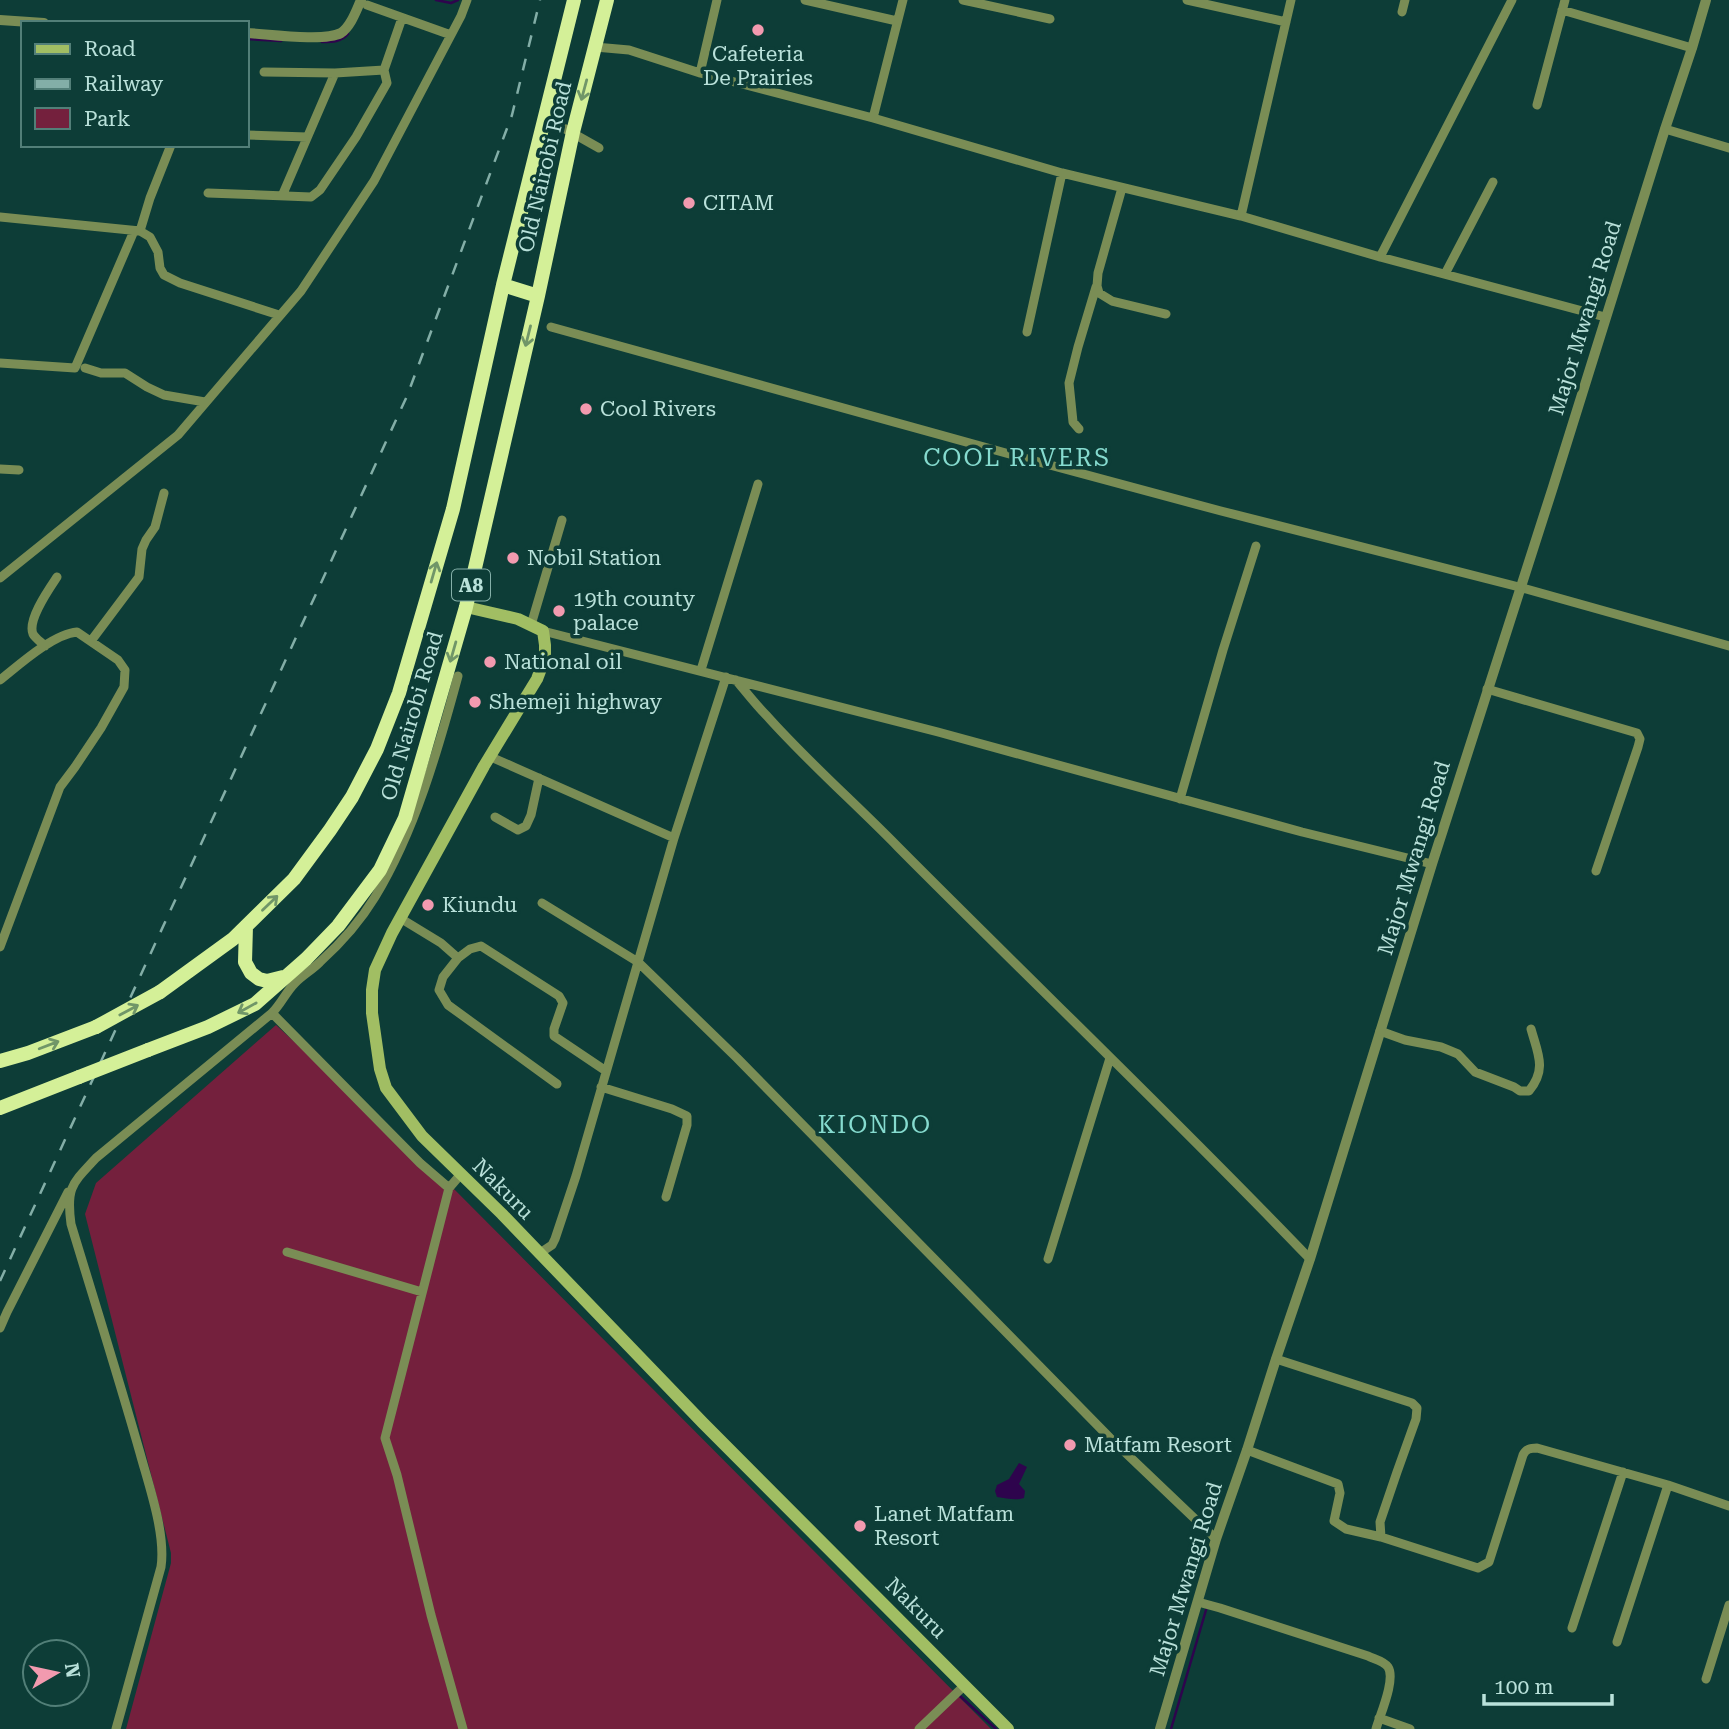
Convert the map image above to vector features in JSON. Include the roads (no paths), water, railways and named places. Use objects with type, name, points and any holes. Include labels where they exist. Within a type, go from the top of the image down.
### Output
[{"type":"highway","name":"Old Nairobi Road","points":[[0,1061],[96,1027],[160,992],[216,953],[294,879],[330,830],[364,775],[399,693],[453,509],[503,285],[573,0]]},
{"type":"highway","name":"Old Nairobi Road","points":[[0,1108],[208,1027],[255,1004],[306,959],[338,926],[380,870],[405,818],[466,607],[573,132],[607,0]]},
{"type":"highway","points":[[503,285],[538,296]]},
{"type":"highway","points":[[246,926],[244,962],[251,973],[267,981],[284,977]]},
{"type":"main road","points":[[466,607],[518,619],[537,628]]},
{"type":"main road","name":"Nakuru","points":[[537,628],[545,645],[545,658],[537,679],[484,766],[400,918],[375,970],[372,1013],[380,1069],[386,1088],[422,1136],[1008,1729]]},
{"type":"street","points":[[0,578],[178,435],[301,291],[374,181],[452,35],[467,0]]},
{"type":"street","points":[[700,73],[717,0]]},
{"type":"street","points":[[805,0],[897,21]]},
{"type":"street","points":[[873,118],[902,0]]},
{"type":"street","points":[[963,0],[1050,19]]},
{"type":"street","points":[[1187,0],[1286,22]]},
{"type":"street","points":[[1241,216],[1292,0]]},
{"type":"street","points":[[1402,12],[1405,0]]},
{"type":"street","points":[[1380,257],[1513,0]]},
{"type":"street","points":[[1537,105],[1565,0]]},
{"type":"street","name":"Major Mwangi Road","points":[[1160,1729],[1216,1539],[1310,1259],[1487,689],[1706,0]]},
{"type":"street","points":[[248,33],[329,38],[343,32],[364,2],[452,35]]},
{"type":"street","points":[[1562,10],[1692,48]]},
{"type":"street","points":[[208,193],[311,197],[320,190],[356,137],[387,83],[384,70],[402,18]]},
{"type":"street","points":[[0,23],[21,23]]},
{"type":"street","points":[[595,47],[629,50],[700,73],[873,118],[1062,173],[1241,216],[1380,257],[1605,317]]},
{"type":"street","points":[[264,72],[335,73],[384,70]]},
{"type":"street","points":[[282,196],[335,73]]},
{"type":"street","points":[[544,117],[599,148]]},
{"type":"street","points":[[1665,129],[1729,148]]},
{"type":"street","points":[[248,135],[307,137]]},
{"type":"street","points":[[0,363],[75,368],[137,231],[170,147]]},
{"type":"street","points":[[1027,332],[1062,173]]},
{"type":"street","points":[[1445,274],[1493,182]]},
{"type":"street","points":[[1079,429],[1073,422],[1069,383],[1122,188]]},
{"type":"street","points":[[0,217],[137,231],[150,237],[158,252],[160,268],[164,275],[180,283],[279,315]]},
{"type":"street","points":[[1097,286],[1099,293],[1112,301],[1166,314]]},
{"type":"street","points":[[551,327],[1221,511],[1520,587],[1729,646]]},
{"type":"street","points":[[85,368],[101,373],[125,373],[164,395],[205,402]]},
{"type":"street","points":[[0,469],[19,470]]},
{"type":"street","points":[[701,670],[758,484]]},
{"type":"street","points":[[91,641],[139,577],[142,549],[155,527],[164,493]]},
{"type":"street","points":[[562,520],[537,628],[988,746],[1302,832],[1432,864]]},
{"type":"street","points":[[1180,799],[1256,546]]},
{"type":"street","points":[[45,646],[34,635],[31,624],[57,577]]},
{"type":"street","points":[[0,680],[63,634],[73,632],[77,632],[118,660],[125,670],[124,687],[101,728],[60,787],[0,947]]},
{"type":"street","points":[[0,1328],[71,1186],[96,1158],[272,1013],[289,989],[338,944],[375,897],[412,820],[458,676]]},
{"type":"street","points":[[540,1253],[552,1245],[555,1239],[576,1176],[674,838],[731,678]]},
{"type":"street","points":[[731,678],[1310,1259]]},
{"type":"street","points":[[1487,689],[1637,733],[1640,739],[1638,747],[1596,871]]},
{"type":"street","points":[[491,757],[674,838]]},
{"type":"street","points":[[495,817],[518,830],[526,826],[539,778]]},
{"type":"street","points":[[541,904],[638,962],[737,1058],[1110,1438],[1216,1539]]},
{"type":"street","points":[[400,918],[441,943],[458,958]]},
{"type":"street","points":[[557,1084],[448,1005],[439,990],[443,977],[470,948],[481,946],[559,996],[563,1003],[554,1036],[606,1071]]},
{"type":"street","points":[[272,1013],[411,1154],[449,1188]]},
{"type":"street","points":[[1380,1031],[1405,1040],[1441,1047],[1458,1054],[1475,1072],[1520,1091],[1529,1091],[1537,1081],[1541,1068],[1531,1029]]},
{"type":"street","points":[[1048,1259],[1110,1058]]},
{"type":"street","points":[[601,1087],[687,1116],[687,1125],[666,1196]]},
{"type":"street","points":[[461,1174],[449,1188],[385,1438],[463,1729]]},
{"type":"street","points":[[71,1186],[68,1205],[71,1224],[121,1386],[153,1503],[163,1553],[116,1729]]},
{"type":"street","points":[[287,1252],[422,1292]]},
{"type":"street","points":[[1276,1359],[1412,1403],[1417,1408],[1416,1419],[1381,1522],[1381,1537]]},
{"type":"street","points":[[1247,1450],[1338,1484],[1340,1493],[1334,1521],[1346,1529],[1381,1537],[1478,1568],[1489,1562],[1525,1451],[1530,1448],[1668,1485],[1729,1506]]},
{"type":"street","points":[[1572,1628],[1623,1472]]},
{"type":"street","points":[[1617,1642],[1668,1485]]},
{"type":"street","points":[[1198,1602],[1368,1656],[1387,1666],[1391,1681],[1376,1729]]},
{"type":"street","points":[[1706,1679],[1729,1605]]},
{"type":"street","points":[[919,1729],[965,1685]]},
{"type":"street","points":[[1379,1718],[1410,1729]]},
{"type":"waterway","points":[[436,0],[451,3],[458,0]]},
{"type":"waterway","points":[[322,42],[337,41],[348,34]]},
{"type":"waterway","points":[[248,39],[281,41]]},
{"type":"waterway","points":[[1171,1729],[1206,1610]]},
{"type":"waterway","points":[[960,1696],[996,1729]]},
{"type":"railway","points":[[0,1281],[407,396],[512,115],[540,0]]},
{"type":"place","name":"Cafeteria De Prairies","points":[[758,30]]},
{"type":"place","name":"CITAM","points":[[689,203]]},
{"type":"place","name":"Cool Rivers","points":[[586,409]]},
{"type":"place","name":"Nobil Station","points":[[513,558]]},
{"type":"place","name":"19th county palace","points":[[559,611]]},
{"type":"place","name":"National oil","points":[[490,662]]},
{"type":"place","name":"Shemeji highway","points":[[475,702]]},
{"type":"place","name":"Kiundu","points":[[428,905]]},
{"type":"place","name":"Matfam Resort","points":[[1070,1445]]},
{"type":"place","name":"Lanet Matfam Resort","points":[[860,1526]]},
{"type":"district","name":"COOL RIVERS","points":[[1017,458]]},
{"type":"district","name":"KIONDO","points":[[875,1125]]}]
